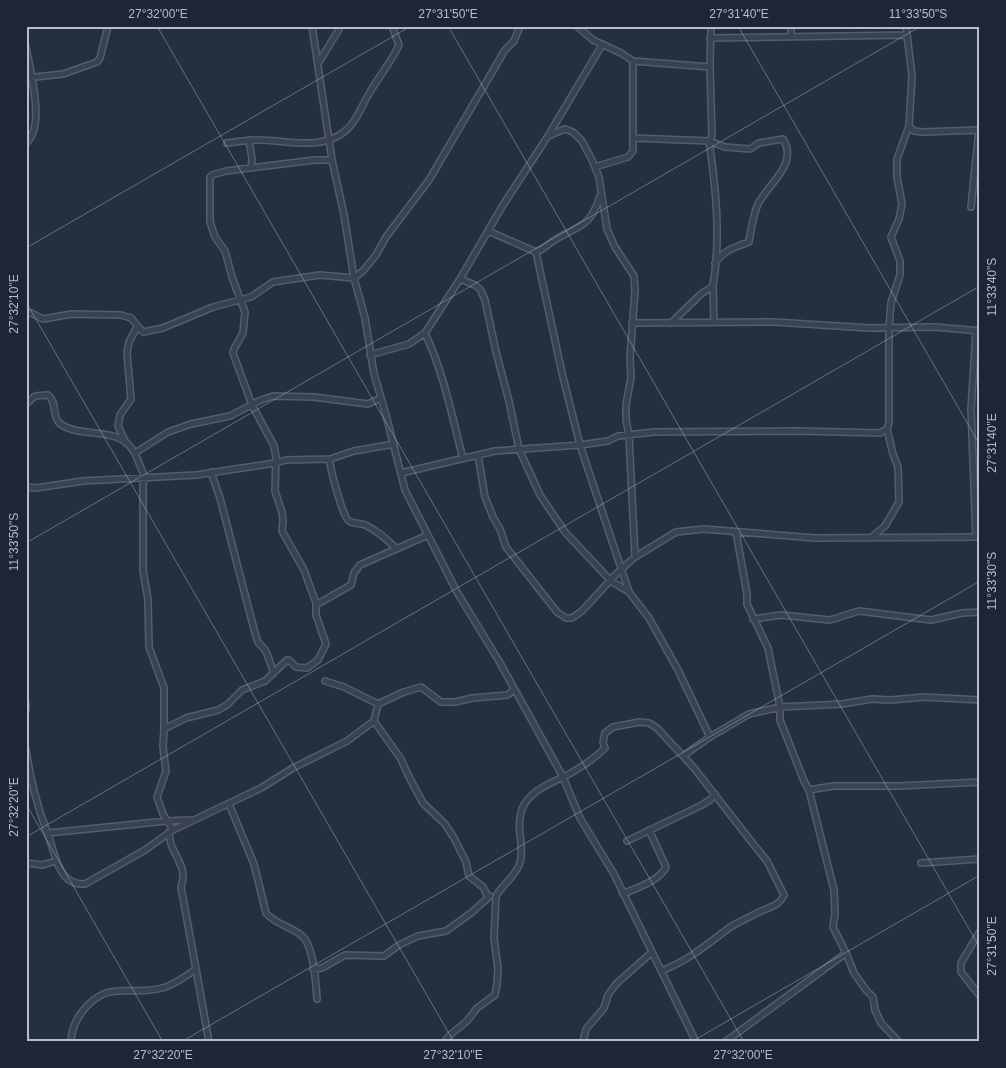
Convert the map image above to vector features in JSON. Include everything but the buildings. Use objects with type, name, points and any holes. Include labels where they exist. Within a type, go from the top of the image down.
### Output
[{"type":"street","points":[[29,78],[63,74],[97,62],[100,58],[108,26]]},
{"type":"street","points":[[312,26],[332,160],[344,215],[354,278],[365,318],[374,374],[405,490],[458,592],[563,777],[580,818],[614,874],[696,1042]]},
{"type":"street","points":[[318,63],[341,26]]},
{"type":"street","points":[[227,143],[249,140],[284,140],[305,143],[330,140],[345,131],[354,120],[399,45],[392,26]]},
{"type":"street","points":[[26,314],[31,313],[43,319],[72,314],[121,315],[131,318],[142,332],[157,330],[213,307],[251,297],[269,284],[280,281],[320,275],[354,278],[376,256],[386,237],[429,180],[505,50],[514,41],[520,26]]},
{"type":"street","points":[[711,26],[712,136],[709,140],[716,186],[713,286],[714,322]]},
{"type":"street","points":[[791,26],[791,37]]},
{"type":"street","points":[[871,537],[884,526],[898,502],[898,467],[887,429],[889,417],[889,328],[891,303],[900,275],[900,262],[891,237],[899,219],[902,204],[897,177],[897,158],[909,126],[912,76],[906,26]]},
{"type":"street","points":[[579,27],[587,36],[634,61],[710,67]]},
{"type":"street","points":[[710,38],[907,35]]},
{"type":"street","points":[[370,355],[409,344],[424,333],[460,279],[602,45]]},
{"type":"street","points":[[26,47],[29,78],[37,117],[33,136],[26,143]]},
{"type":"street","points":[[596,167],[628,156],[633,151],[634,61]]},
{"type":"street","points":[[909,126],[914,131],[922,132],[979,130],[971,207]]},
{"type":"street","points":[[548,136],[565,129],[573,132],[582,141],[596,167],[606,230],[634,276],[635,290],[630,358],[631,377],[626,405],[626,420],[629,435],[635,557]]},
{"type":"street","points":[[634,138],[709,140],[724,147],[750,149],[759,143],[783,139],[787,146],[783,170],[758,204],[748,242],[731,248],[721,255],[715,263]]},
{"type":"street","points":[[249,140],[252,159],[251,168]]},
{"type":"street","points":[[164,729],[186,718],[218,710],[227,705],[242,690],[265,681],[287,660],[290,660],[296,667],[306,668],[318,660],[326,644],[317,622],[316,605],[304,570],[282,531],[282,512],[275,491],[276,456],[274,446],[252,405],[233,353],[243,333],[245,312],[225,251],[214,237],[210,222],[210,177],[220,172],[315,160],[332,160]]},
{"type":"street","points":[[536,252],[588,221],[596,209],[601,193]]},
{"type":"street","points":[[488,231],[536,252]]},
{"type":"street","points":[[536,252],[580,446],[621,570],[629,592],[649,618],[678,670],[710,737]]},
{"type":"street","points":[[460,279],[480,289],[485,300],[519,449],[540,495],[565,532],[611,581],[629,592]]},
{"type":"street","points":[[671,323],[701,294],[713,286]]},
{"type":"street","points":[[478,455],[485,497],[506,546],[557,612],[566,618],[572,618],[582,611],[635,557],[676,532],[704,529],[815,538],[978,537],[971,409],[978,331],[964,328],[889,328],[774,322],[632,323]]},
{"type":"street","points":[[137,326],[127,352],[131,399],[120,415],[118,426],[135,453],[145,478],[143,485],[143,570],[148,600],[149,647],[164,688],[163,747],[166,771],[157,797],[171,831],[172,847],[182,868],[184,878],[181,887],[209,1042]]},
{"type":"street","points":[[424,333],[436,356],[463,459]]},
{"type":"street","points":[[26,404],[35,396],[48,395],[53,399],[58,421],[61,425],[74,431],[106,435],[127,443]]},
{"type":"street","points":[[135,453],[168,432],[190,424],[230,416],[273,396],[314,396],[368,404],[381,398]]},
{"type":"street","points":[[401,473],[478,455],[519,449],[580,446],[608,441],[618,436],[654,432],[788,431],[880,433],[887,429]]},
{"type":"street","points":[[26,487],[36,488],[59,484],[211,472],[296,459],[330,458],[354,451],[394,444]]},
{"type":"street","points":[[330,458],[331,470],[345,518],[352,523],[364,524],[380,533],[396,548]]},
{"type":"street","points":[[211,472],[220,498],[255,634],[258,642],[266,652],[273,672]]},
{"type":"street","points":[[736,532],[747,594],[747,604],[768,648],[780,707],[780,720],[809,790],[834,890],[833,927],[854,973],[873,997],[875,1010],[881,1023],[899,1042]]},
{"type":"street","points":[[316,605],[351,585],[356,568],[360,565],[428,535]]},
{"type":"street","points":[[753,619],[781,615],[830,620],[859,611],[931,620],[962,613],[980,612]]},
{"type":"street","points":[[325,680],[378,704]]},
{"type":"street","points":[[378,704],[418,686],[424,688],[438,701],[449,702],[508,695],[514,689]]},
{"type":"street","points":[[683,756],[710,737],[749,714],[780,707],[842,704],[872,699],[980,700]]},
{"type":"street","points":[[26,704],[26,709]]},
{"type":"street","points":[[26,750],[32,787],[48,833],[55,861],[62,873],[72,882],[79,885],[145,850],[171,831],[261,788],[293,768],[340,745],[374,721],[378,704]]},
{"type":"street","points":[[374,721],[401,759],[423,803],[445,824],[454,838],[466,862],[468,876],[483,888],[488,897]]},
{"type":"street","points":[[313,968],[322,968],[346,955],[384,956],[399,945],[418,936],[446,931],[471,913],[488,897],[497,893],[512,878],[520,862],[522,847],[519,834],[519,820],[524,805],[540,789],[580,767],[606,748],[603,742],[605,733],[613,727],[640,722],[649,723],[657,728],[715,794],[767,861],[784,895],[778,904],[768,907],[730,927],[678,965],[661,970]]},
{"type":"street","points":[[809,790],[833,786],[899,786],[980,782]]},
{"type":"street","points":[[26,791],[32,787]]},
{"type":"street","points":[[627,841],[700,806],[710,800],[715,794]]},
{"type":"street","points":[[229,804],[254,864],[266,913],[271,919],[301,935],[308,947],[313,968],[316,999]]},
{"type":"street","points":[[48,833],[167,820],[192,820]]},
{"type":"street","points":[[623,894],[656,879],[666,867],[649,830]]},
{"type":"street","points":[[921,863],[980,859]]},
{"type":"street","points":[[26,863],[43,865],[55,861]]},
{"type":"street","points":[[444,1042],[467,1021],[472,1013],[495,995],[498,969],[494,938],[497,893]]},
{"type":"street","points":[[980,931],[961,963],[961,972],[980,996]]},
{"type":"street","points":[[583,1042],[586,1029],[604,1008],[608,995],[616,984],[652,952]]},
{"type":"street","points":[[725,1042],[846,953]]},
{"type":"street","points":[[71,1042],[71,1033],[78,1018],[102,993],[162,988],[196,969]]}]
